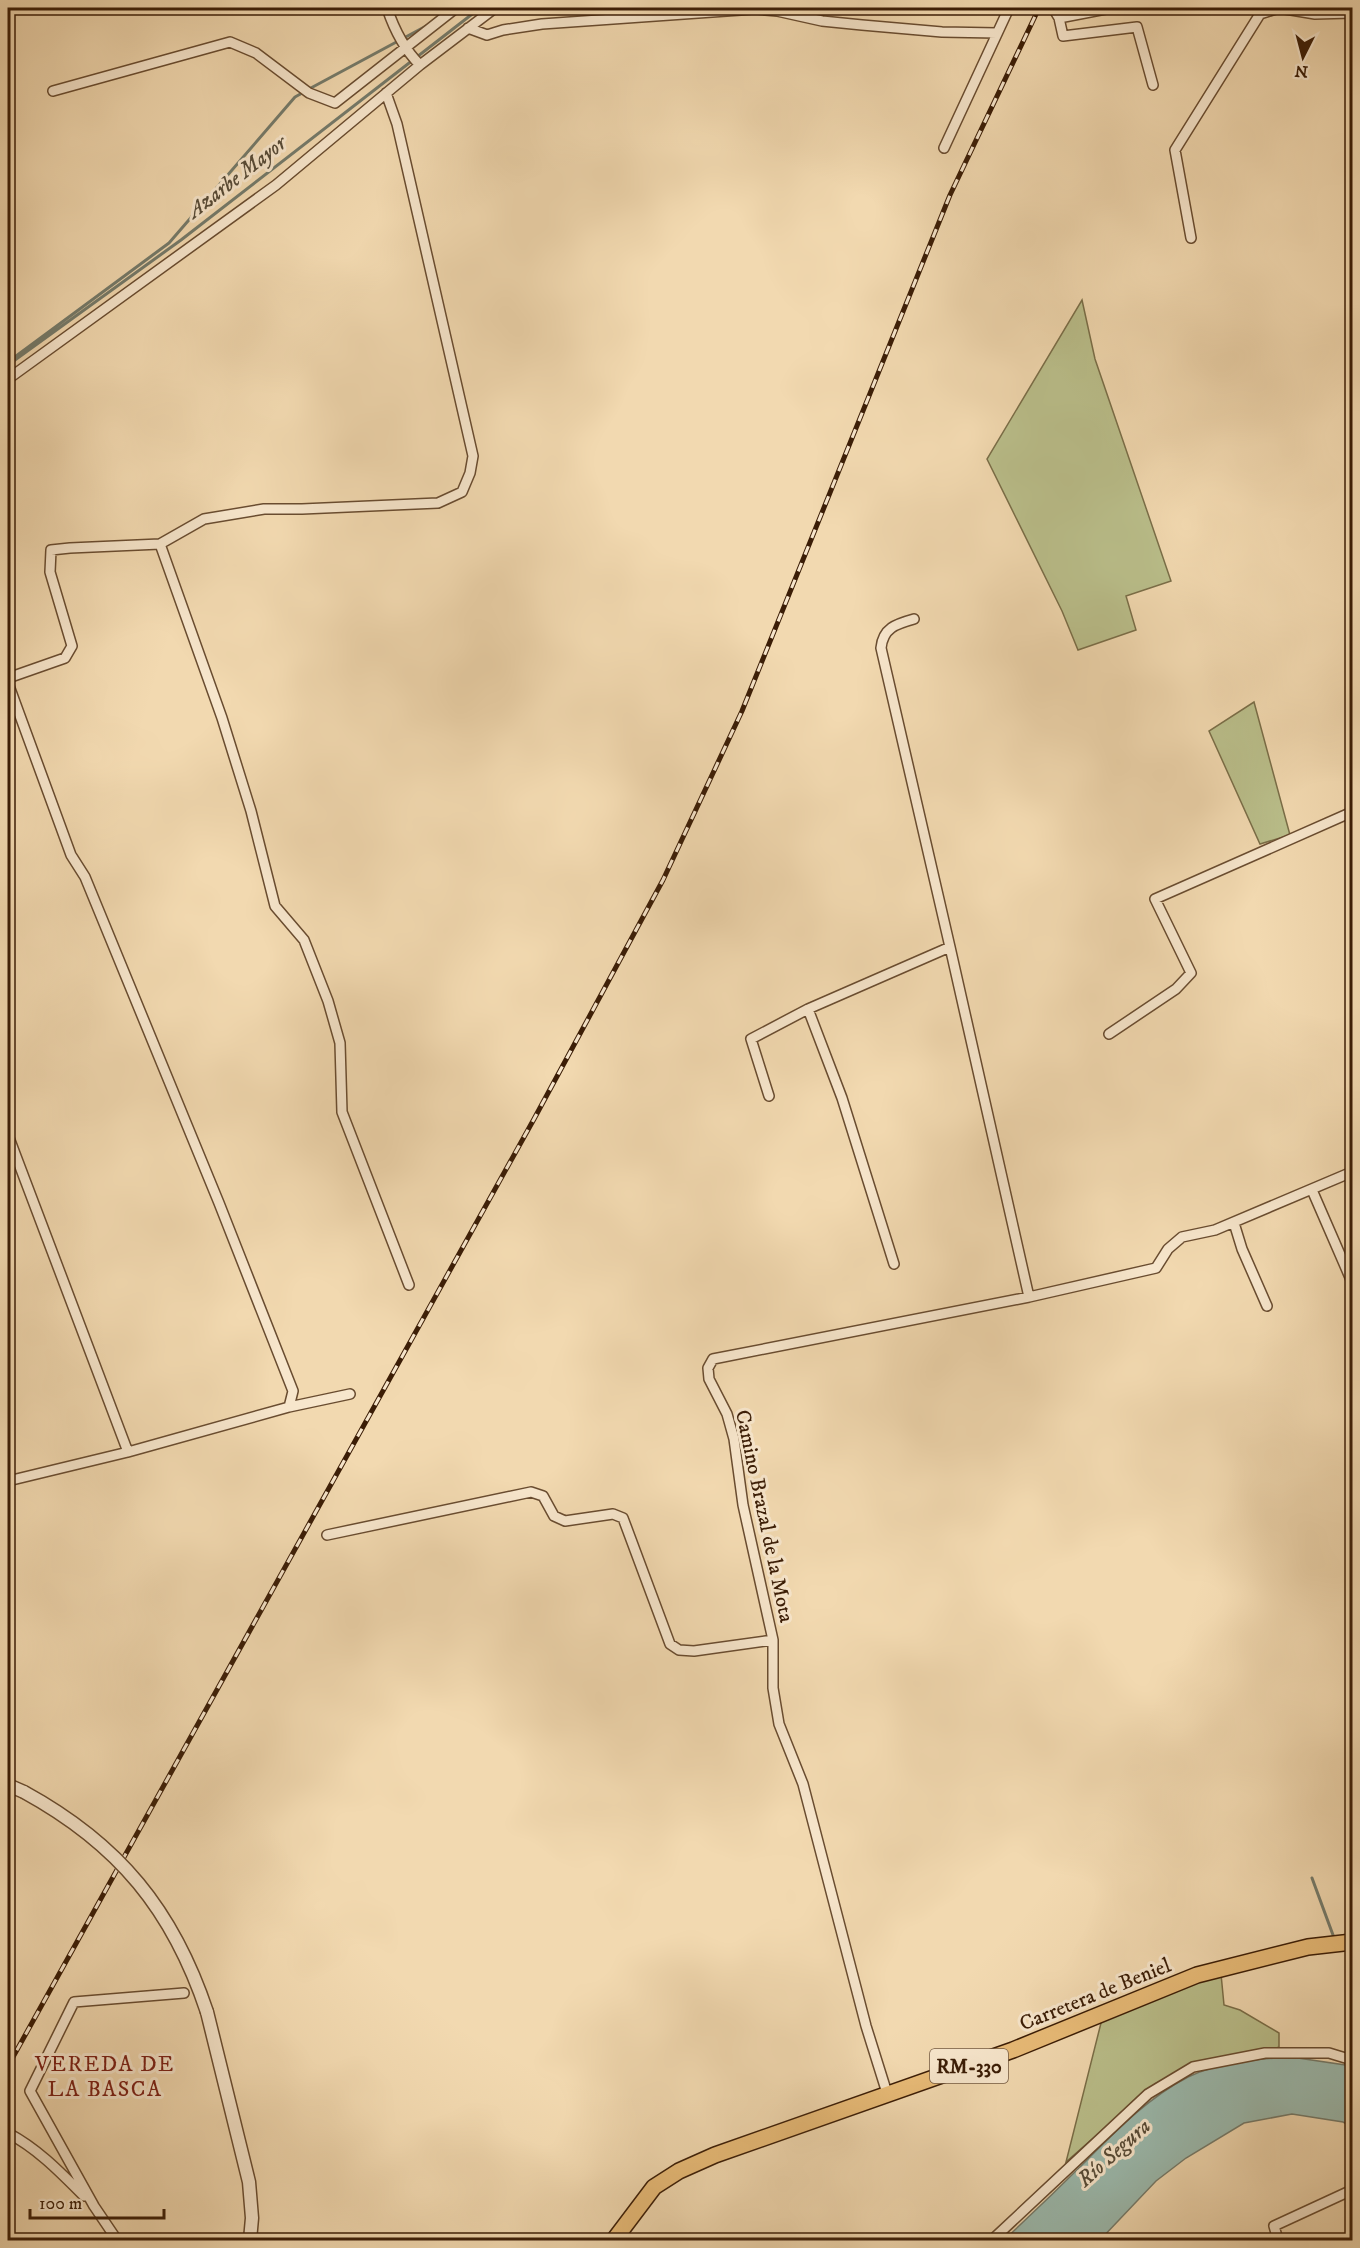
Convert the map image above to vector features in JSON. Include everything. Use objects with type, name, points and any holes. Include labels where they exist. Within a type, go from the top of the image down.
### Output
[{"type":"main road","name":"Carretera de Beniel","points":[[614,2241],[648,2193],[661,2182],[679,2170],[758,2138],[1012,2050],[1197,1975],[1308,1947],[1353,1942]]},
{"type":"street","points":[[387,8],[407,50],[420,64]]},
{"type":"street","points":[[53,91],[230,42],[256,53],[309,93],[335,103],[407,50],[456,8]]},
{"type":"street","points":[[8,379],[276,185],[420,64],[495,8]]},
{"type":"street","points":[[468,28],[487,35],[542,24],[765,8]]},
{"type":"street","points":[[944,148],[1009,8]]},
{"type":"street","points":[[1058,13],[1069,8]]},
{"type":"street","points":[[1058,13],[1111,8]]},
{"type":"street","points":[[1191,238],[1175,150],[1260,14],[1279,8],[1315,14],[1353,13]]},
{"type":"street","points":[[754,9],[852,24],[942,32],[997,33]]},
{"type":"street","points":[[1058,13],[1063,36],[1137,27],[1154,85]]},
{"type":"street","points":[[8,678],[65,658],[72,646],[50,572],[51,550],[160,544],[204,519],[264,509],[438,503],[462,492],[470,473],[473,456],[397,124],[386,93]]},
{"type":"street","points":[[160,544],[222,718],[251,811],[276,906],[304,940],[328,1001],[340,1043],[342,1112],[409,1285]]},
{"type":"street","points":[[914,619],[886,631],[882,637],[881,648],[1029,1297]]},
{"type":"street","points":[[8,683],[71,855],[89,887],[219,1203],[293,1391],[289,1407]]},
{"type":"street","points":[[1108,1034],[1176,989],[1191,973],[1155,899],[1353,812]]},
{"type":"street","points":[[769,1096],[751,1039],[807,1009],[950,947]]},
{"type":"street","points":[[807,1009],[842,1098],[894,1264]]},
{"type":"street","points":[[8,1135],[128,1452]]},
{"type":"street","name":"Camino Brazal de la Mota","points":[[887,2094],[866,2026],[803,1784],[779,1724],[773,1688],[773,1640],[743,1505],[734,1439],[727,1414],[709,1379],[708,1368],[713,1359],[1029,1297],[1156,1268],[1168,1250],[1182,1237],[1215,1230],[1234,1223],[1353,1172]]},
{"type":"street","points":[[1312,1190],[1353,1282]]},
{"type":"street","points":[[1234,1223],[1242,1249],[1267,1306]]},
{"type":"street","points":[[8,1481],[128,1452],[289,1407],[350,1394]]},
{"type":"street","points":[[327,1535],[531,1492],[543,1496],[554,1516],[565,1521],[613,1514],[623,1518],[670,1644],[679,1650],[694,1651],[773,1640]]},
{"type":"street","points":[[8,1785],[45,1804],[84,1831],[118,1859],[159,1911],[181,1947],[207,2012],[249,2182],[252,2210],[250,2241]]},
{"type":"street","points":[[117,2241],[94,2206],[30,2091],[74,2002],[184,1994]]},
{"type":"street","points":[[992,2241],[1148,2094],[1194,2067],[1265,2053],[1329,2053],[1353,2060]]},
{"type":"street","points":[[8,2133],[29,2145],[61,2172],[94,2206]]},
{"type":"street","points":[[1278,2241],[1274,2226],[1353,2190]]},
{"type":"green space","points":[[1082,300],[1095,359],[1171,581],[1126,596],[1136,630],[1078,650],[1062,611],[987,459]]},
{"type":"green space","points":[[1254,702],[1290,835],[1260,844],[1209,731]]},
{"type":"green space","points":[[1221,1974],[1224,2005],[1240,2010],[1279,2033],[1279,2047],[1199,2062],[1155,2084],[1066,2162],[1102,2019]]},
{"type":"water","name":"Río Segura","points":[[1291,2057],[1352,2066],[1352,2127],[1343,2122],[1292,2114],[1244,2123],[1186,2158],[1156,2181],[1100,2240],[1004,2240],[1122,2126],[1174,2085],[1213,2068],[1252,2060]]},
{"type":"waterway","name":"Azarbe Mayor","points":[[8,365],[181,240],[480,8]]},
{"type":"waterway","points":[[309,89],[428,25]]},
{"type":"waterway","points":[[8,362],[169,243],[295,97],[304,92]]},
{"type":"waterway","points":[[1312,1878],[1333,1935]]},
{"type":"railway","points":[[8,2066],[534,1119],[663,880],[742,711],[950,195],[1039,8]]},
{"type":"district","name":"VEREDA DE LA BASCA","points":[[105,2076]]}]
